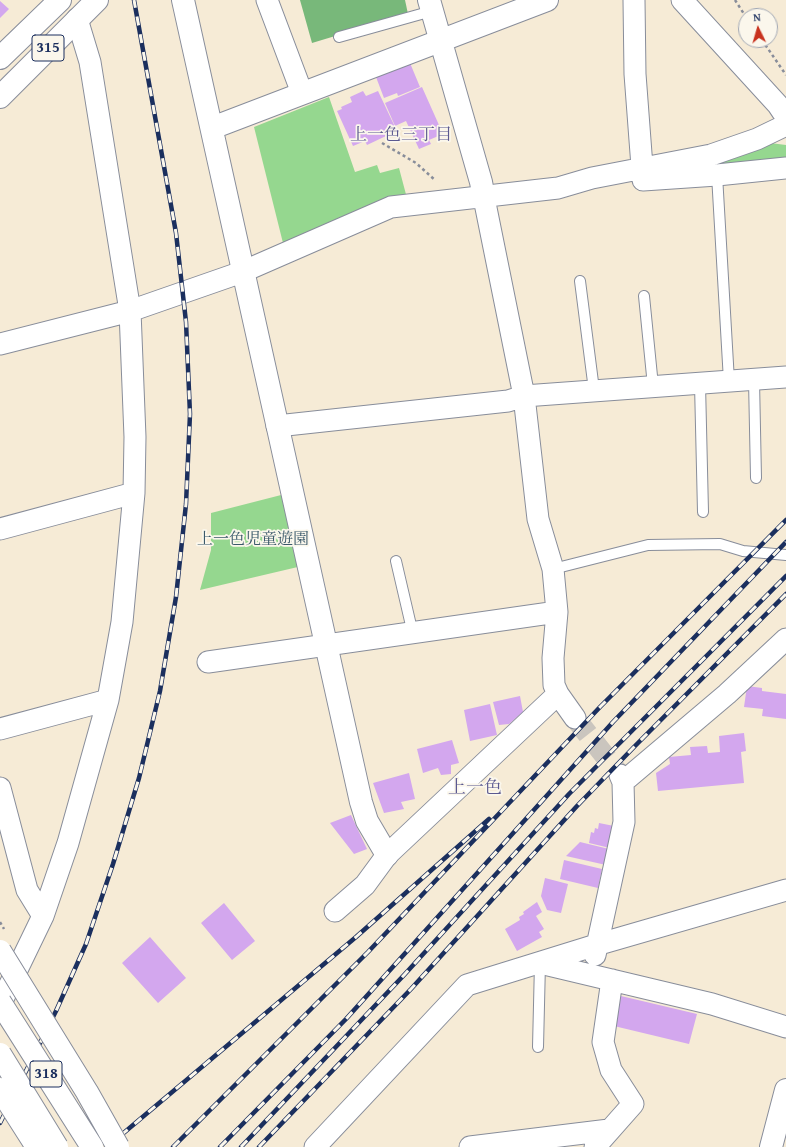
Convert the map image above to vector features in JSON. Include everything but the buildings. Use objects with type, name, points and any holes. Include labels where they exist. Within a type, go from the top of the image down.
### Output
[{"type":"street","name":"315","points":[[0,58],[60,0]]},
{"type":"street","name":"315","points":[[0,97],[77,18],[97,0]]},
{"type":"street","points":[[267,0],[302,93]]},
{"type":"street","points":[[634,0],[635,74],[643,180],[717,175],[786,168]]},
{"type":"street","points":[[682,0],[778,105],[786,117]]},
{"type":"street","points":[[188,2],[242,272],[361,802],[367,821],[387,855]]},
{"type":"street","points":[[212,128],[533,3]]},
{"type":"street","points":[[430,5],[481,182],[524,396],[538,519],[553,569],[556,612],[553,658],[554,685],[558,694],[575,718]]},
{"type":"street","points":[[0,1005],[43,916],[68,843],[108,700],[122,622],[134,493],[135,437],[130,311],[90,62],[77,18]]},
{"type":"street","points":[[0,344],[130,311],[242,272],[391,207],[484,198],[558,188],[592,178],[723,151],[757,139],[786,125]]},
{"type":"street","points":[[277,426],[508,402],[524,396],[786,377]]},
{"type":"street","points":[[0,529],[134,493]]},
{"type":"street","points":[[208,662],[413,634],[556,612]]},
{"type":"street","points":[[592,974],[596,945],[624,822],[621,778],[727,694],[786,638]]},
{"type":"street","points":[[335,910],[365,885],[387,855],[558,694]]},
{"type":"street","points":[[0,729],[108,700]]},
{"type":"street","points":[[0,788],[27,890],[43,916]]},
{"type":"street","points":[[326,1142],[467,985],[596,945],[786,890]]},
{"type":"street","points":[[0,951],[87,1092],[118,1147]]},
{"type":"street","points":[[540,963],[592,974],[712,1004],[786,1028]]},
{"type":"street","points":[[595,1147],[633,1104],[611,1070],[603,1042],[612,980]]},
{"type":"street","name":"318","points":[[0,1002],[92,1147]]},
{"type":"street","name":"318","points":[[0,1054],[57,1147]]},
{"type":"street","points":[[0,1090],[37,1147]]},
{"type":"street","points":[[771,1147],[786,1090]]},
{"type":"street","points":[[470,1147],[609,1130]]},
{"type":"lane","points":[[339,37],[430,5]]},
{"type":"lane","points":[[717,175],[729,381]]},
{"type":"lane","points":[[580,281],[594,390]]},
{"type":"lane","points":[[644,296],[653,386]]},
{"type":"lane","points":[[754,380],[756,478]]},
{"type":"lane","points":[[700,384],[703,512]]},
{"type":"lane","points":[[553,569],[648,545],[720,544],[743,550],[786,555]]},
{"type":"lane","points":[[396,561],[413,634]]},
{"type":"lane","points":[[538,1047],[540,963]]},
{"type":"path","points":[[767,48],[786,75]]},
{"type":"path","points":[[382,143],[416,162],[447,191],[450,201]]},
{"type":"green space","points":[[300,0],[405,0],[408,14],[312,43]]},
{"type":"green space","points":[[329,97],[355,172],[377,165],[380,173],[399,168],[408,202],[284,247],[254,127]]},
{"type":"green space","points":[[770,143],[786,145],[786,161],[654,175]]},
{"type":"green space","name":"上一色児童遊園","points":[[285,494],[302,566],[200,590],[211,550],[211,513]]},
{"type":"tunnel","points":[[575,718],[620,775]]},
{"type":"railway","points":[[0,1123],[56,1011],[86,944],[113,864],[139,778],[160,691],[176,597],[186,504],[190,414],[186,322],[176,233],[134,0]]},
{"type":"railway","points":[[173,1147],[368,952],[600,707],[786,520]]},
{"type":"railway","points":[[220,1147],[346,1019],[613,722],[786,542]]},
{"type":"railway","points":[[241,1147],[405,974],[569,794],[786,576]]},
{"type":"railway","points":[[259,1147],[411,989],[577,806],[786,594]]},
{"type":"railway","points":[[107,1147],[356,937],[489,819]]},
{"type":"district","name":"上一色三丁目","points":[[401,136]]},
{"type":"district","name":"上一色","points":[[475,788]]}]
